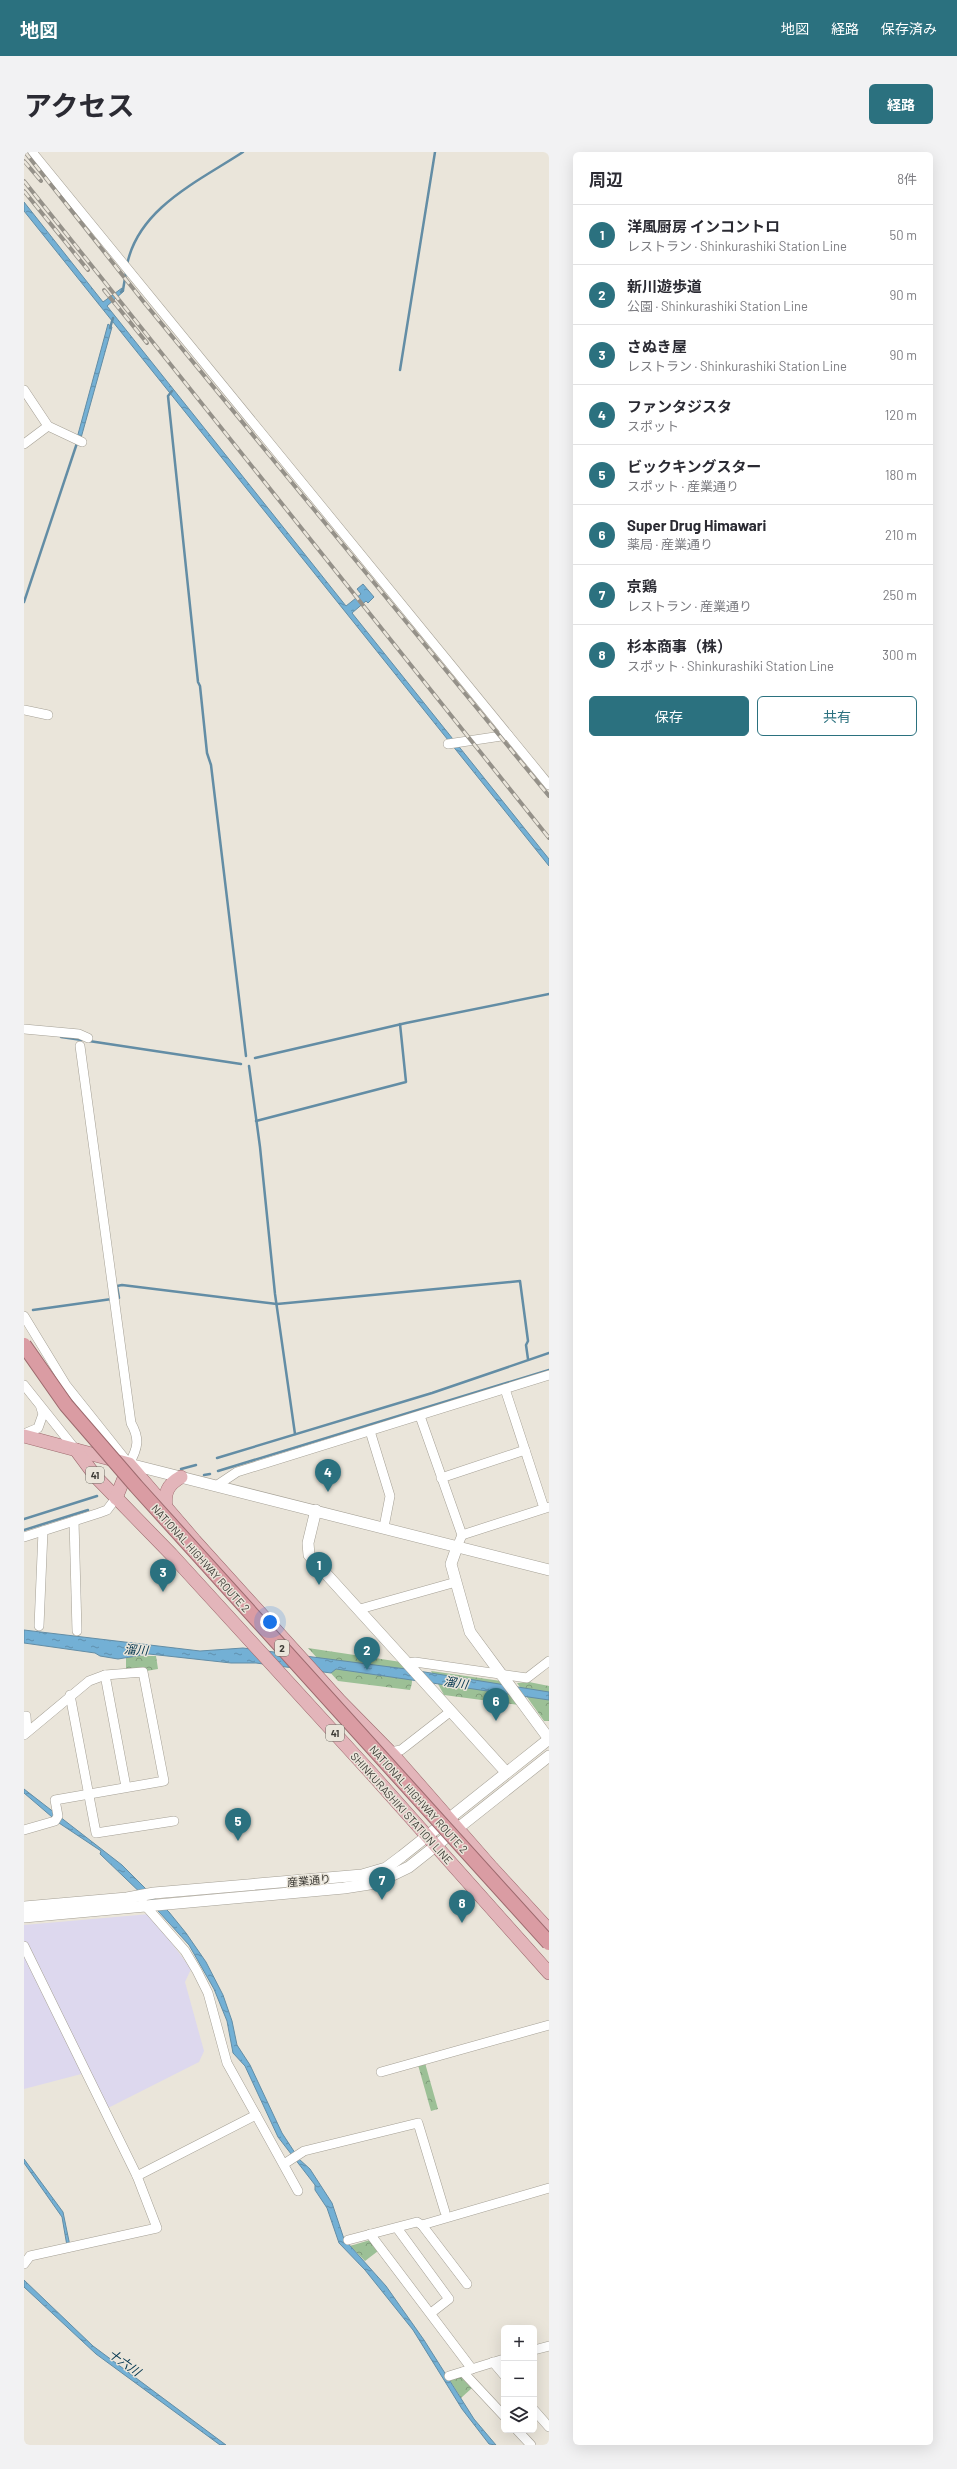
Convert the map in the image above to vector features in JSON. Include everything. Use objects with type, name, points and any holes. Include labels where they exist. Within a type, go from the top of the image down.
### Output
[{"type":"highway","name":"NATIONAL HIGHWAY ROUTE 2","points":[[24,1345],[66,1405],[136,1486],[549,1942]]},
{"type":"main road","name":"41","points":[[24,1435],[130,1464],[188,1534],[317,1675],[390,1752],[449,1817],[492,1868],[549,1930]]},
{"type":"main road","name":"SHINKURASHIKI STATION LINE","points":[[76,1450],[116,1498],[168,1551],[358,1758],[549,1973]]},
{"type":"main road","points":[[116,1498],[130,1464]]},
{"type":"main road","points":[[166,1508],[165,1500],[167,1488],[181,1477]]},
{"type":"main road","points":[[168,1551],[188,1534]]},
{"type":"main road","points":[[297,1691],[317,1675]]},
{"type":"main road","points":[[358,1758],[390,1752]]},
{"type":"street","points":[[32,152],[549,785]]},
{"type":"street","points":[[24,390],[48,426],[79,441]]},
{"type":"street","points":[[24,444],[48,426]]},
{"type":"street","points":[[24,710],[48,715]]},
{"type":"street","points":[[452,743],[508,735]]},
{"type":"street","points":[[24,1030],[79,1034],[88,1038]]},
{"type":"street","points":[[80,1046],[131,1423],[137,1435],[138,1447],[130,1464]]},
{"type":"street","points":[[24,1316],[66,1385],[130,1464],[384,1527],[549,1570]]},
{"type":"street","points":[[216,1486],[237,1472],[549,1375]]},
{"type":"street","points":[[24,1385],[40,1408],[76,1450]]},
{"type":"street","points":[[462,1535],[547,1508],[525,1450],[505,1389]]},
{"type":"street","points":[[24,1435],[38,1428],[43,1414],[40,1408]]},
{"type":"street","points":[[420,1416],[462,1535],[451,1564],[470,1632],[549,1739]]},
{"type":"street","points":[[370,1431],[390,1496],[384,1527]]},
{"type":"street","points":[[441,1478],[525,1450]]},
{"type":"street","points":[[24,1536],[107,1510],[116,1498]]},
{"type":"street","points":[[316,1510],[308,1543],[309,1555],[360,1609],[506,1772]]},
{"type":"street","points":[[74,1521],[77,1631]]},
{"type":"street","points":[[39,1626],[43,1530]]},
{"type":"street","points":[[360,1609],[456,1582]]},
{"type":"street","points":[[408,1663],[415,1662],[505,1678],[527,1678],[549,1661]]},
{"type":"street","points":[[24,1830],[56,1818],[54,1800],[164,1781],[144,1672],[105,1675],[88,1681],[26,1734]]},
{"type":"street","points":[[105,1675],[126,1787]]},
{"type":"street","points":[[70,1695],[90,1794],[96,1833],[174,1821]]},
{"type":"street","points":[[390,1752],[401,1750],[451,1711]]},
{"type":"street","points":[[24,1716],[26,1716],[26,1734]]},
{"type":"street","name":"産業通り","points":[[24,1907],[127,1898],[154,1893],[362,1875],[386,1868],[549,1739]]},
{"type":"street","name":"産業通り","points":[[24,1917],[344,1888],[376,1883],[410,1868],[549,1756]]},
{"type":"street","points":[[127,1898],[146,1905],[185,1951],[197,1971],[208,1993],[227,2063],[298,2191]]},
{"type":"street","points":[[24,1946],[137,2176],[158,2228],[30,2256],[24,2264]]},
{"type":"street","points":[[381,2072],[549,2025]]},
{"type":"street","points":[[137,2176],[256,2115]]},
{"type":"street","points":[[284,2164],[295,2157],[319,2147],[418,2123],[445,2212]]},
{"type":"street","points":[[422,2225],[549,2188]]},
{"type":"street","points":[[348,2240],[417,2222],[422,2225],[467,2284]]},
{"type":"street","points":[[397,2228],[449,2299],[431,2313]]},
{"type":"street","points":[[370,2234],[472,2368]]},
{"type":"street","points":[[537,2349],[549,2346]]},
{"type":"street","points":[[449,2376],[501,2360]]},
{"type":"street","points":[[493,2362],[501,2371]]},
{"type":"street","points":[[463,2372],[501,2413]]},
{"type":"street","points":[[537,2413],[549,2427]]},
{"type":"street","points":[[520,2433],[531,2445]]},
{"type":"shaded area","points":[[150,1914],[191,1969],[185,1982],[204,2051],[199,2062],[108,2108],[89,2072],[24,2089],[24,1925]]},
{"type":"green space","points":[[308,1648],[401,1662],[412,1680],[410,1690],[338,1681]]},
{"type":"green space","points":[[134,1656],[156,1656],[158,1669],[146,1671],[146,1668],[126,1669],[126,1658]]},
{"type":"green space","points":[[431,1671],[501,1681],[519,1705],[444,1695]]},
{"type":"green space","points":[[529,1682],[549,1686],[549,1721],[544,1721],[517,1683]]},
{"type":"green space","points":[[425,2063],[438,2109],[431,2111],[418,2065]]},
{"type":"green space","points":[[370,2240],[378,2251],[365,2261],[350,2246]]},
{"type":"green space","points":[[460,2375],[472,2388],[461,2398],[449,2379]]},
{"type":"water","points":[[24,202],[103,302],[122,288],[124,291],[107,306],[346,606],[361,594],[357,589],[363,584],[374,597],[368,603],[366,601],[352,613],[549,859],[549,866],[24,211]]},
{"type":"water","points":[[108,324],[112,327],[81,438],[77,438]]},
{"type":"water","name":"溜川","points":[[24,1630],[200,1651],[243,1648],[406,1669],[549,1692],[549,1700],[336,1669],[331,1673],[256,1663],[231,1663],[149,1654],[118,1659],[100,1656],[95,1653],[24,1643]]},
{"type":"water","points":[[24,1789],[122,1865],[169,1912],[186,1933],[206,1962],[223,1995],[232,2021],[237,2045],[250,2065],[282,2133],[299,2159],[310,2169],[332,2203],[344,2239],[386,2286],[424,2340],[474,2419],[496,2445],[489,2444],[462,2409],[413,2330],[365,2270],[339,2243],[327,2208],[315,2190],[315,2185],[278,2137],[245,2066],[233,2053],[227,2021],[214,1989],[189,1945],[149,1901],[100,1854],[101,1851],[59,1823],[24,1793]]},
{"type":"water","points":[[24,2159],[63,2212],[70,2246],[67,2246],[62,2217],[24,2163]]},
{"type":"water","points":[[24,2280],[93,2346],[226,2445],[220,2445],[96,2354],[24,2287]]},
{"type":"waterway","points":[[127,265],[133,245],[144,227],[157,212],[190,185],[243,152]]},
{"type":"waterway","points":[[400,370],[435,152]]},
{"type":"waterway","points":[[121,292],[123,290],[126,272]]},
{"type":"waterway","points":[[110,328],[113,318]]},
{"type":"waterway","points":[[172,391],[168,396],[198,682],[200,686],[207,753],[211,765],[246,1056]]},
{"type":"waterway","points":[[24,602],[77,443]]},
{"type":"waterway","points":[[255,1058],[406,1023],[549,994]]},
{"type":"waterway","points":[[256,1121],[406,1082],[400,1024]]},
{"type":"waterway","points":[[61,1037],[82,1040]]},
{"type":"waterway","points":[[89,1041],[241,1064]]},
{"type":"waterway","points":[[249,1066],[260,1147],[275,1294],[295,1434]]},
{"type":"waterway","points":[[33,1310],[119,1298],[117,1286],[122,1285],[277,1304],[520,1281],[528,1341],[526,1345],[528,1359]]},
{"type":"waterway","points":[[217,1458],[432,1393],[549,1353]]},
{"type":"waterway","points":[[218,1471],[549,1370]]},
{"type":"waterway","points":[[181,1469],[196,1465]]},
{"type":"waterway","points":[[204,1475],[210,1474]]},
{"type":"waterway","points":[[24,1519],[97,1496]]},
{"type":"waterway","points":[[24,1530],[88,1510]]},
{"type":"railway","points":[[25,152],[143,301],[549,796]]},
{"type":"railway","points":[[24,161],[41,181]]},
{"type":"railway","points":[[24,181],[549,838]]},
{"type":"railway","points":[[24,191],[88,270]]},
{"type":"railway","points":[[104,290],[147,343]]},
{"type":"place","name":"ファンタジスタ","points":[[328,1492]]},
{"type":"place","name":"洋風厨房 インコントロ","points":[[319,1585]]},
{"type":"place","name":"さぬき屋","points":[[163,1592]]},
{"type":"place","name":"新川遊歩道","points":[[367,1670]]},
{"type":"place","name":"Super Drug Himawari","points":[[496,1721]]},
{"type":"place","name":"ビックキングスター","points":[[238,1841]]},
{"type":"place","name":"京鶏","points":[[382,1900]]},
{"type":"place","name":"杉本商事（株）","points":[[462,1923]]},
{"type":"water label","name":"十六川","points":[[125,2362]]}]
